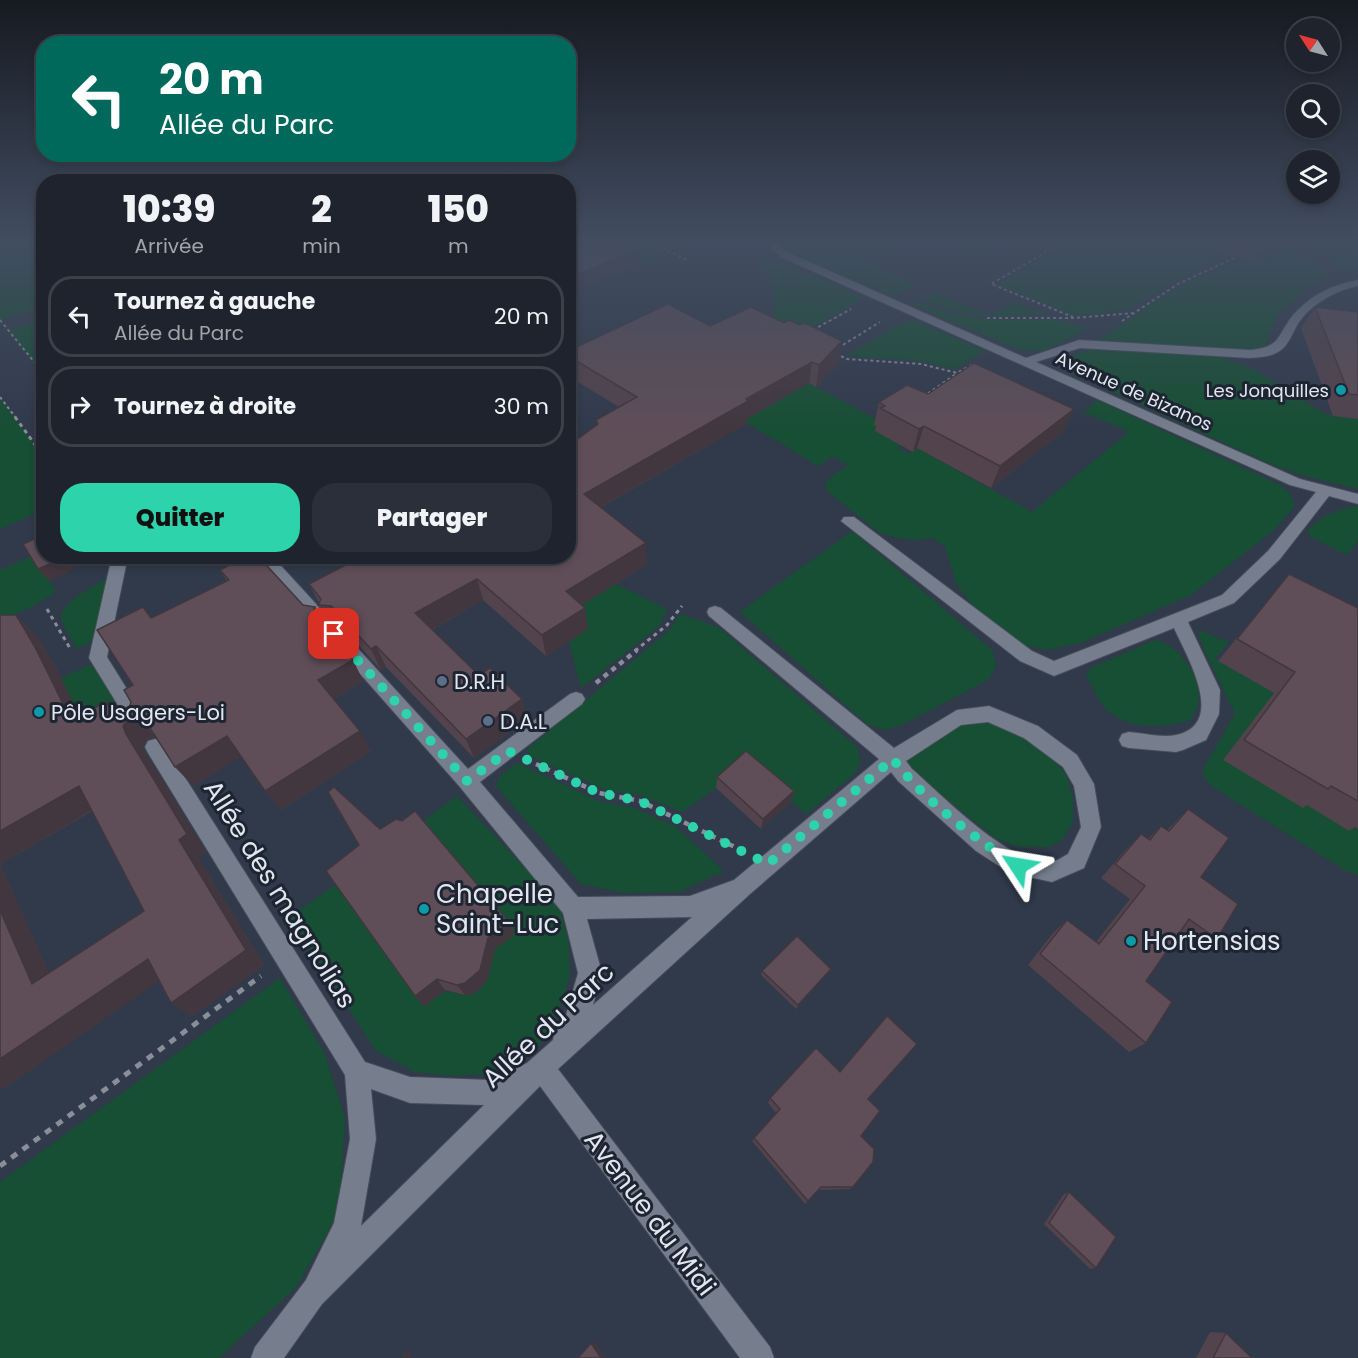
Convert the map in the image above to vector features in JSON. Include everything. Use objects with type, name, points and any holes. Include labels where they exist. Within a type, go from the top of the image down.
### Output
[{"type":"lane","name":"Avenue de Bizanos","points":[[893,303],[1295,482],[1358,499]]},
{"type":"lane","points":[[1025,362],[1079,344],[1250,354],[1272,351],[1281,344],[1295,320],[1313,305],[1329,309]]},
{"type":"lane","points":[[849,521],[1026,656],[1054,669],[1228,599],[1274,555],[1326,490]]},
{"type":"lane","points":[[118,564],[98,658],[139,723]]},
{"type":"lane","points":[[270,564],[446,756],[573,908],[590,973],[576,1021],[541,1067],[492,1093],[410,1090],[357,1072],[363,1139],[347,1227],[312,1294]]},
{"type":"lane","points":[[715,612],[893,759]]},
{"type":"lane","points":[[1129,740],[1176,744],[1199,734],[1210,714],[1211,690],[1178,619]]},
{"type":"lane","points":[[467,781],[576,699]]},
{"type":"lane","name":"Allée du Parc","points":[[267,1358],[312,1294],[541,1067],[768,864],[893,759],[957,718],[988,714],[1031,732],[1070,761],[1084,784],[1091,827],[1076,861],[1052,872],[1018,866],[983,844],[905,775],[893,759]]},
{"type":"lane","name":"Allée des magnolias","points":[[155,747],[357,1072]]},
{"type":"lane","points":[[573,908],[690,907],[742,887]]},
{"type":"lane","name":"Avenue du Midi","points":[[541,1067],[759,1358]]},
{"type":"path","points":[[813,330],[862,303]]},
{"type":"path","points":[[1039,303],[1085,322]]},
{"type":"path","points":[[1122,321],[1146,303]]},
{"type":"path","points":[[904,308],[832,351],[846,359],[921,364],[957,373]]},
{"type":"path","points":[[980,316],[1075,318],[1133,313]]},
{"type":"path","points":[[0,320],[36,364]]},
{"type":"path","points":[[931,402],[922,398],[957,373],[998,350]]},
{"type":"path","points":[[0,397],[36,446]]},
{"type":"path","points":[[576,699],[667,625],[682,606]]},
{"type":"path","points":[[508,751],[599,793],[640,801],[768,864]]},
{"type":"path","points":[[0,1166],[286,957]]},
{"type":"shaded area","points":[[0,303],[36,303],[36,564],[576,564],[576,303],[1358,303],[1358,1358],[0,1358]]},
{"type":"green space","points":[[0,303],[36,303],[36,309],[0,320]]},
{"type":"green space","points":[[774,303],[856,303],[786,341],[771,333]]},
{"type":"green space","points":[[920,303],[950,313],[990,320],[1061,320],[1087,329],[1045,351],[1019,350],[911,305]]},
{"type":"green space","points":[[932,303],[962,303],[990,315],[1012,303],[1018,303],[1048,315],[988,317],[954,311]]},
{"type":"green space","points":[[1044,303],[1138,303],[1128,309],[1075,316]]},
{"type":"green space","points":[[1152,303],[1290,303],[1276,316],[1265,348],[1246,352],[1103,341],[1101,338]]},
{"type":"green space","points":[[913,320],[985,351],[953,370],[922,361],[846,356],[899,324]]},
{"type":"green space","points":[[36,321],[36,365],[9,331]]},
{"type":"green space","points":[[1101,348],[1215,355],[1254,369],[1325,414],[1358,419],[1358,489],[1305,476],[1270,464],[1068,371],[1064,366],[1075,355]]},
{"type":"green space","points":[[809,383],[880,421],[905,442],[897,448],[909,454],[917,448],[1032,512],[1129,432],[1084,412],[1097,400],[1278,484],[1289,492],[1295,506],[1274,530],[1191,595],[1083,642],[1047,650],[1020,644],[973,606],[956,583],[945,546],[932,538],[918,540],[897,538],[880,533],[828,492],[825,485],[828,479],[848,465],[832,456],[818,466],[744,421]]},
{"type":"green space","points":[[0,397],[36,447],[36,513],[0,529]]},
{"type":"green space","points":[[1358,506],[1358,541],[1347,555],[1310,537],[1308,529],[1320,520],[1331,513]]},
{"type":"green space","points":[[852,531],[993,651],[996,666],[988,680],[906,723],[887,730],[868,725],[740,612]]},
{"type":"green space","points":[[576,553],[616,584],[667,609],[659,626],[581,688],[569,641],[514,564],[576,564]]},
{"type":"green space","points":[[34,555],[36,564],[39,564],[56,592],[31,607],[0,620],[0,570]]},
{"type":"green space","points":[[107,579],[97,638],[77,649],[62,622],[62,613],[79,595]]},
{"type":"green space","points":[[680,614],[718,627],[857,747],[861,763],[853,775],[806,814],[745,762],[716,788],[682,812],[640,795],[606,790],[532,757],[526,750],[669,631]]},
{"type":"green space","points":[[1198,630],[1229,642],[1215,659],[1250,679],[1277,690],[1224,760],[1307,805],[1358,829],[1358,875],[1346,871],[1213,787],[1205,779],[1202,771],[1235,714],[1202,645]]},
{"type":"green space","points":[[1155,640],[1178,653],[1190,667],[1199,696],[1191,720],[1154,726],[1129,723],[1108,711],[1096,695],[1086,675],[1091,668]]},
{"type":"green space","points":[[92,664],[127,718],[86,729],[61,678]]},
{"type":"green space","points":[[981,719],[1000,724],[1031,741],[1065,772],[1073,797],[1073,821],[1063,839],[1049,847],[1018,847],[995,838],[912,771],[908,762],[920,748],[951,730]]},
{"type":"green space","points":[[517,763],[601,802],[632,807],[676,827],[724,871],[679,892],[625,893],[581,884],[496,786],[500,776]]},
{"type":"green space","points":[[457,796],[558,903],[568,939],[570,976],[559,1010],[540,1044],[518,1063],[487,1074],[452,1076],[415,1072],[376,1051],[290,916],[337,884],[425,1006],[450,989],[464,995],[476,992],[485,983],[490,964],[489,958],[496,952],[423,826],[426,819]]},
{"type":"green space","points":[[280,978],[324,1052],[345,1119],[339,1212],[297,1286],[219,1358],[0,1358],[0,1182]]},
{"type":"building","points":[[668,304],[710,326],[751,307],[784,323],[789,320],[799,325],[805,323],[842,341],[819,365],[812,362],[584,494],[646,543],[566,591],[585,608],[542,635],[477,579],[415,613],[479,675],[490,668],[522,699],[466,739],[376,646],[371,649],[331,606],[318,605],[321,599],[309,584],[348,564],[576,564],[576,440],[598,424],[596,420],[637,397],[576,361],[576,347]]},
{"type":"building","points":[[1315,307],[1358,312],[1358,395],[1349,394]]},
{"type":"building","points":[[974,363],[1074,409],[1000,466],[924,426],[919,429],[880,408],[885,406],[879,402],[907,385],[928,394]]},
{"type":"building","points":[[36,538],[36,564],[50,564],[38,569],[23,544]]},
{"type":"building","points":[[232,564],[265,564],[303,605],[315,607],[312,614],[353,660],[318,680],[360,731],[265,791],[227,736],[175,767],[145,720],[137,717],[128,719],[123,726],[126,734],[187,834],[179,840],[246,950],[171,1003],[148,959],[0,1059],[0,910],[32,984],[144,911],[79,786],[0,831],[0,615],[16,615],[35,647],[72,722],[106,701],[111,710],[120,713],[129,709],[131,702],[124,690],[133,685],[97,630],[143,607],[151,618],[229,580],[220,570]]},
{"type":"building","points":[[1289,574],[1358,608],[1358,801],[1331,786],[1328,789],[1244,740],[1295,672],[1237,639]]},
{"type":"building","points":[[746,751],[794,791],[763,819],[717,777]]},
{"type":"building","name":"Chapelle Saint-Luc","points":[[334,787],[380,829],[396,819],[402,821],[415,811],[509,922],[488,938],[480,970],[465,983],[457,985],[437,979],[415,996],[326,871],[359,845],[328,792]]},
{"type":"building","name":"Hortensias","points":[[1188,809],[1229,838],[1201,877],[1238,904],[1217,939],[1189,919],[1146,981],[1172,1002],[1146,1043],[1040,954],[1067,920],[1099,944],[1145,886],[1115,864],[1141,834],[1150,840],[1161,826],[1169,831]]},
{"type":"building","points":[[797,936],[831,969],[798,1005],[762,971]]},
{"type":"building","points":[[887,1016],[917,1044],[868,1099],[880,1111],[861,1136],[874,1149],[873,1162],[853,1187],[821,1187],[808,1201],[754,1138],[780,1109],[770,1098],[816,1048],[840,1072]]},
{"type":"building","points":[[1069,1192],[1116,1237],[1096,1268],[1049,1223]]},
{"type":"building","points":[[1226,1333],[1252,1358],[1213,1358]]},
{"type":"building","points":[[591,1343],[601,1358],[578,1358]]},
{"type":"place","name":"Les Jonquilles","points":[[1341,390]]},
{"type":"place","name":"D.R.H","points":[[442,681]]},
{"type":"place","name":"Pôle Usagers-Loi","points":[[39,712]]},
{"type":"place","name":"D.A.L","points":[[488,721]]},
{"type":"place","name":"Chapelle Saint-Luc","points":[[424,909]]},
{"type":"place","name":"Hortensias","points":[[1131,941]]},
{"type":"route","points":[[334,634],[467,781],[508,751],[599,793],[640,801],[768,864],[893,759],[905,775],[983,844],[1018,866]]}]
